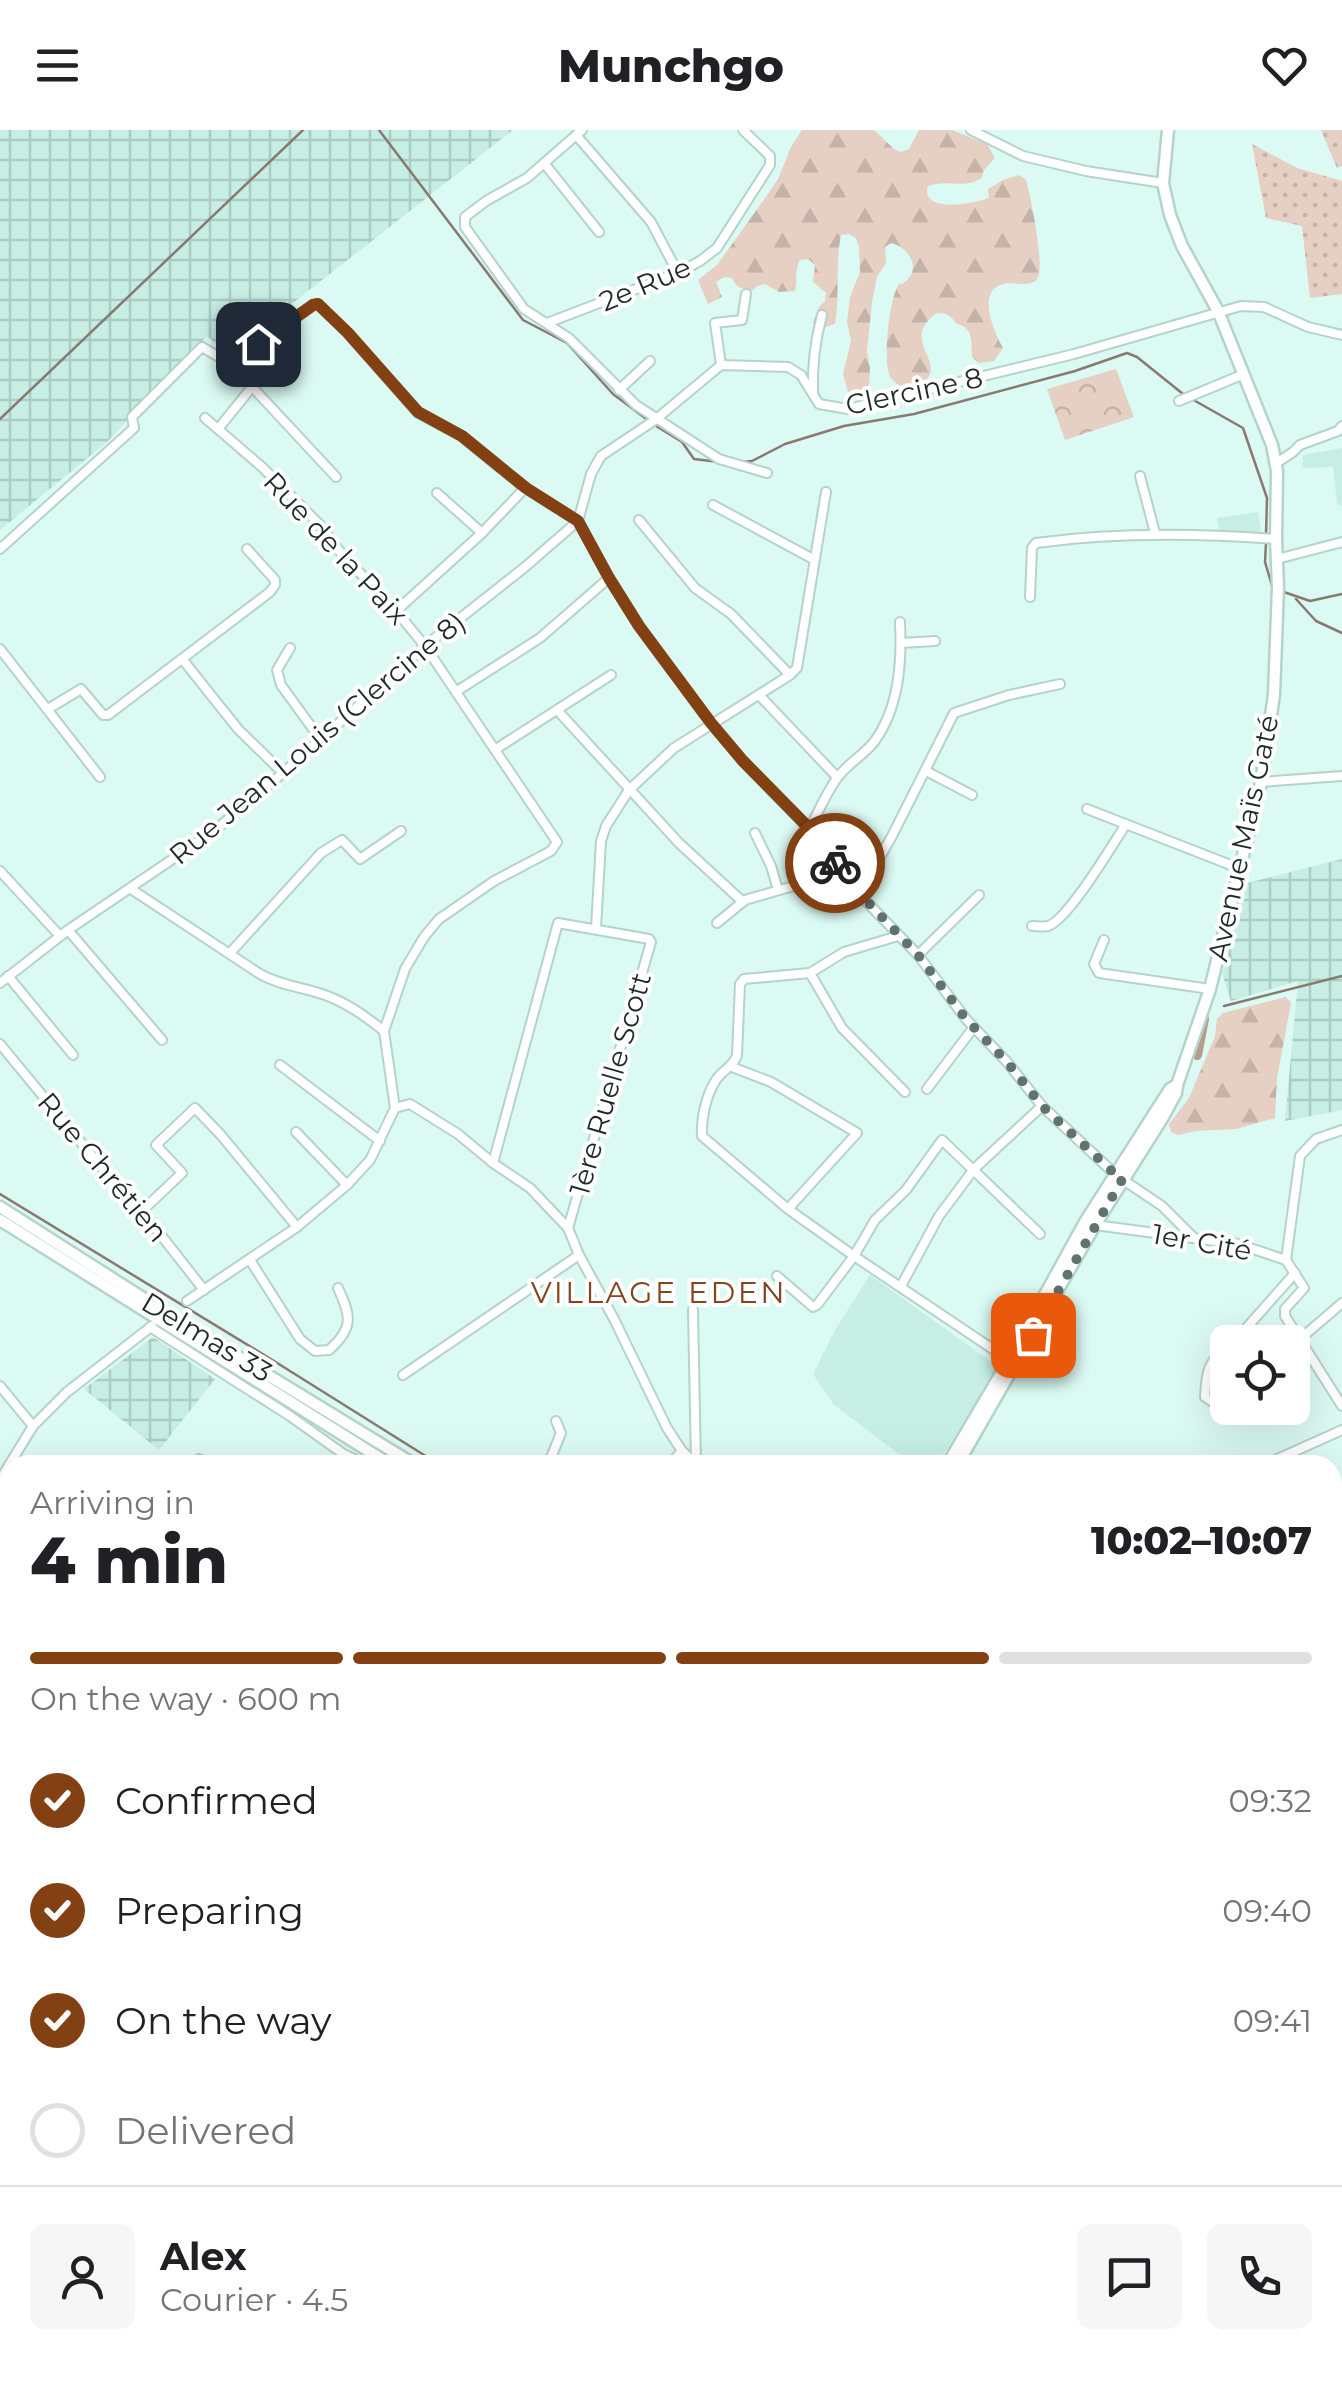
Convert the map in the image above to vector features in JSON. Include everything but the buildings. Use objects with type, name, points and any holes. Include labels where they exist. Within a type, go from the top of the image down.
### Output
[{"type":"street","name":"2e Rue","points":[[547,323],[678,273],[717,248],[770,165],[770,156],[744,130]]},
{"type":"street","points":[[971,130],[1024,156],[1086,172],[1162,183]]},
{"type":"street","name":"Avenue Maïs Gaté","points":[[963,1455],[1090,1224],[1176,1092],[1210,989],[1261,782],[1274,695],[1278,591],[1273,538],[1276,464],[1272,445],[1218,312],[1170,215],[1162,183],[1168,130]]},
{"type":"street","points":[[678,273],[651,222],[579,133],[527,178],[464,217],[465,227],[531,316],[574,343],[653,421],[719,459],[767,472]]},
{"type":"street","points":[[544,163],[599,232]]},
{"type":"street","points":[[578,521],[591,474],[601,456],[653,421],[720,365],[715,322],[742,320],[746,294]]},
{"type":"street","points":[[230,364],[318,304],[418,412],[462,436],[526,488],[578,521],[639,626],[743,761],[809,828],[860,894],[918,955],[1042,1106],[1120,1176],[1162,1206],[1193,1237]]},
{"type":"street","name":"Clercine 8","points":[[720,365],[788,367],[801,375],[818,404],[848,410],[1074,354],[1240,306],[1264,307],[1308,327],[1342,335]]},
{"type":"street","points":[[813,396],[812,368],[822,316]]},
{"type":"street","points":[[0,549],[134,428],[132,417],[202,348],[230,364],[336,478]]},
{"type":"street","points":[[619,390],[650,360]]},
{"type":"street","points":[[1178,401],[1244,374]]},
{"type":"street","points":[[218,429],[252,387]]},
{"type":"street","name":"Rue de la Paix","points":[[206,418],[319,524],[396,611],[458,692],[556,838],[551,851],[494,881],[440,919],[424,937],[406,969],[384,1031]]},
{"type":"street","points":[[1276,464],[1300,444],[1342,426]]},
{"type":"street","points":[[1140,476],[1155,533]]},
{"type":"street","points":[[396,611],[482,534],[526,488]]},
{"type":"street","points":[[493,1163],[558,922],[596,928],[601,841],[606,826],[628,790],[674,748],[790,676],[798,662],[826,492]]},
{"type":"street","points":[[437,493],[482,534]]},
{"type":"street","points":[[713,505],[813,559]]},
{"type":"street","points":[[639,520],[695,588],[731,614],[790,676]]},
{"type":"street","name":"Rue Jean Louis (Clercine 8)","points":[[0,983],[64,933],[214,831],[425,646],[578,521]]},
{"type":"street","points":[[1030,597],[1032,548],[1036,543],[1155,533],[1273,538]]},
{"type":"street","points":[[1276,558],[1342,542]]},
{"type":"street","points":[[48,709],[81,689],[103,715],[108,715],[270,592],[275,580],[248,549]]},
{"type":"street","points":[[458,692],[540,638],[609,578]]},
{"type":"street","points":[[809,828],[837,777],[872,744],[888,719],[898,678],[900,622]]},
{"type":"street","points":[[901,643],[935,641]]},
{"type":"street","points":[[290,648],[277,670],[281,685],[320,740]]},
{"type":"street","points":[[0,649],[100,777]]},
{"type":"street","points":[[182,660],[238,728],[283,773]]},
{"type":"street","points":[[496,749],[611,675]]},
{"type":"street","points":[[860,894],[954,713],[1008,695],[1060,684]]},
{"type":"street","points":[[759,695],[837,777]]},
{"type":"street","points":[[558,711],[679,843],[743,902]]},
{"type":"street","points":[[926,772],[972,795]]},
{"type":"street","points":[[1261,782],[1342,776]]},
{"type":"street","points":[[1087,809],[1241,870]]},
{"type":"street","points":[[1032,926],[1050,926],[1061,916],[1126,824]]},
{"type":"street","points":[[230,953],[321,853],[342,840],[360,859],[400,831]]},
{"type":"street","points":[[755,833],[778,890]]},
{"type":"street","points":[[0,872],[64,933],[162,1040]]},
{"type":"street","points":[[717,924],[743,902],[842,872]]},
{"type":"street","points":[[131,889],[272,980],[358,1010],[384,1031],[395,1108],[370,1160],[347,1185],[297,1227],[187,1301]]},
{"type":"street","points":[[918,955],[979,895]]},
{"type":"street","name":"1ère Ruelle Scott","points":[[568,1228],[650,940],[596,928]]},
{"type":"street","points":[[898,936],[844,952],[810,972],[744,979],[740,984],[737,1056],[732,1067],[714,1082],[701,1122],[702,1136],[788,1209],[1013,1362]]},
{"type":"street","points":[[1104,940],[1094,964],[1099,973],[1210,989]]},
{"type":"street","points":[[810,972],[842,1028],[905,1092]]},
{"type":"street","points":[[8,976],[73,1055]]},
{"type":"street","points":[[927,1089],[974,1027]]},
{"type":"street","name":"Rue Chrétien","points":[[0,1044],[204,1290]]},
{"type":"street","points":[[280,1066],[380,1141]]},
{"type":"street","points":[[732,1067],[771,1082],[856,1132],[788,1209]]},
{"type":"street","points":[[395,1108],[410,1104],[458,1134],[530,1188],[568,1228],[667,1428],[686,1455]]},
{"type":"street","points":[[901,1286],[939,1216],[974,1169],[1042,1106]]},
{"type":"street","points":[[142,1211],[182,1173],[156,1144],[195,1108],[297,1227]]},
{"type":"street","name":"1er Cité","points":[[1090,1224],[1238,1244],[1286,1260],[1300,1156],[1316,1139],[1341,1131]]},
{"type":"street","points":[[296,1132],[347,1185]]},
{"type":"street","points":[[777,1276],[815,1306],[854,1256],[875,1220],[906,1190],[942,1140],[1040,1234]]},
{"type":"street","name":"Delmas 33","points":[[0,1207],[159,1320],[397,1455]]},
{"type":"street","name":"Delmas 33","points":[[0,1220],[375,1455]]},
{"type":"street","points":[[404,1375],[579,1255]]},
{"type":"street","points":[[250,1260],[300,1339],[315,1351],[330,1350],[349,1324],[338,1288]]},
{"type":"street","points":[[1286,1260],[1304,1288],[1284,1313],[1291,1325]]},
{"type":"street","points":[[1250,1325],[1295,1273]]},
{"type":"street","points":[[1310,1331],[1342,1304]]},
{"type":"street","points":[[693,1310],[696,1455]]},
{"type":"street","points":[[15,1455],[33,1426],[68,1392],[159,1320],[348,1455]]},
{"type":"street","points":[[1310,1355],[1342,1406]]},
{"type":"street","name":"Avenue Maïs Gaté","points":[[953,1455],[1013,1362]]},
{"type":"street","points":[[1210,1366],[1204,1397],[1210,1401]]},
{"type":"street","points":[[0,1386],[33,1426]]},
{"type":"street","points":[[552,1455],[561,1433],[556,1421]]},
{"type":"street","points":[[1286,1455],[1342,1430]]},
{"type":"street","points":[[678,1455],[682,1451]]},
{"type":"shaded area","points":[[0,130],[513,130],[228,354],[207,336],[108,441],[0,530]]},
{"type":"shaded area","points":[[1342,448],[1342,507],[1337,504],[1333,467],[1302,468],[1303,455]]},
{"type":"shaded area","points":[[1258,512],[1261,532],[1220,534],[1217,518]]},
{"type":"shaded area","points":[[1342,859],[1342,1110],[1285,1121],[1298,981],[1231,1001],[1222,973],[1247,883]]},
{"type":"shaded area","points":[[870,1275],[1000,1368],[943,1455],[901,1455],[834,1405],[813,1374]]},
{"type":"shaded area","points":[[153,1337],[215,1379],[159,1450],[84,1389]]},
{"type":"green space","points":[[802,130],[874,130],[901,152],[909,149],[919,130],[952,130],[987,144],[995,158],[982,178],[927,187],[928,196],[939,203],[983,200],[989,198],[988,189],[1003,180],[1019,175],[1026,180],[1039,272],[1034,282],[1009,283],[993,290],[990,315],[1003,348],[994,361],[979,363],[972,357],[971,336],[966,329],[937,313],[925,324],[922,335],[930,364],[925,382],[911,391],[893,380],[887,361],[891,309],[898,286],[908,279],[913,268],[906,252],[891,243],[885,247],[886,263],[877,277],[872,302],[867,351],[869,386],[856,396],[848,392],[843,374],[851,341],[847,322],[850,297],[860,272],[859,247],[856,238],[849,234],[841,235],[839,246],[835,324],[819,329],[813,323],[826,293],[813,282],[815,265],[808,259],[798,264],[795,291],[779,292],[765,284],[751,292],[737,286],[732,278],[724,277],[716,282],[722,297],[708,304],[698,280],[717,265],[763,201]]},
{"type":"green space","points":[[1321,130],[1342,130],[1342,166],[1337,168]]},
{"type":"green space","points":[[1252,144],[1297,168],[1342,181],[1342,294],[1310,298],[1302,226],[1266,218]]},
{"type":"green space","points":[[1116,369],[1134,417],[1065,440],[1047,389]]},
{"type":"green space","points":[[1286,997],[1291,1003],[1277,1078],[1275,1118],[1236,1129],[1178,1135],[1171,1132],[1169,1124],[1189,1098],[1215,1036],[1217,1019],[1223,1013]]},
{"type":"waterway","points":[[0,419],[303,130]]},
{"type":"waterway","points":[[379,130],[523,320],[567,343],[613,394],[649,421]]},
{"type":"waterway","points":[[742,462],[844,426],[914,414],[1127,353],[1183,394]]},
{"type":"waterway","points":[[1190,398],[1243,428],[1267,498],[1266,535]]},
{"type":"waterway","points":[[656,426],[682,442],[694,459],[719,462]]},
{"type":"waterway","points":[[1266,543],[1265,562],[1273,589]]},
{"type":"waterway","points":[[1281,591],[1310,601],[1342,594]]},
{"type":"waterway","points":[[1296,599],[1316,621],[1342,633]]},
{"type":"waterway","points":[[1224,1006],[1342,976]]},
{"type":"waterway","points":[[1197,1055],[1204,1019]]},
{"type":"waterway","points":[[0,1194],[424,1455]]},
{"type":"way so far","points":[[835,863],[918,955],[966,1019],[1042,1106],[1123,1178],[1033,1335]]},
{"type":"district","name":"VILLAGE EDEN","points":[[659,1292]]},
{"type":"route","points":[[258,344],[313,305],[322,306],[418,412],[462,436],[526,488],[578,521],[639,626],[711,723],[809,828],[835,863]]}]
